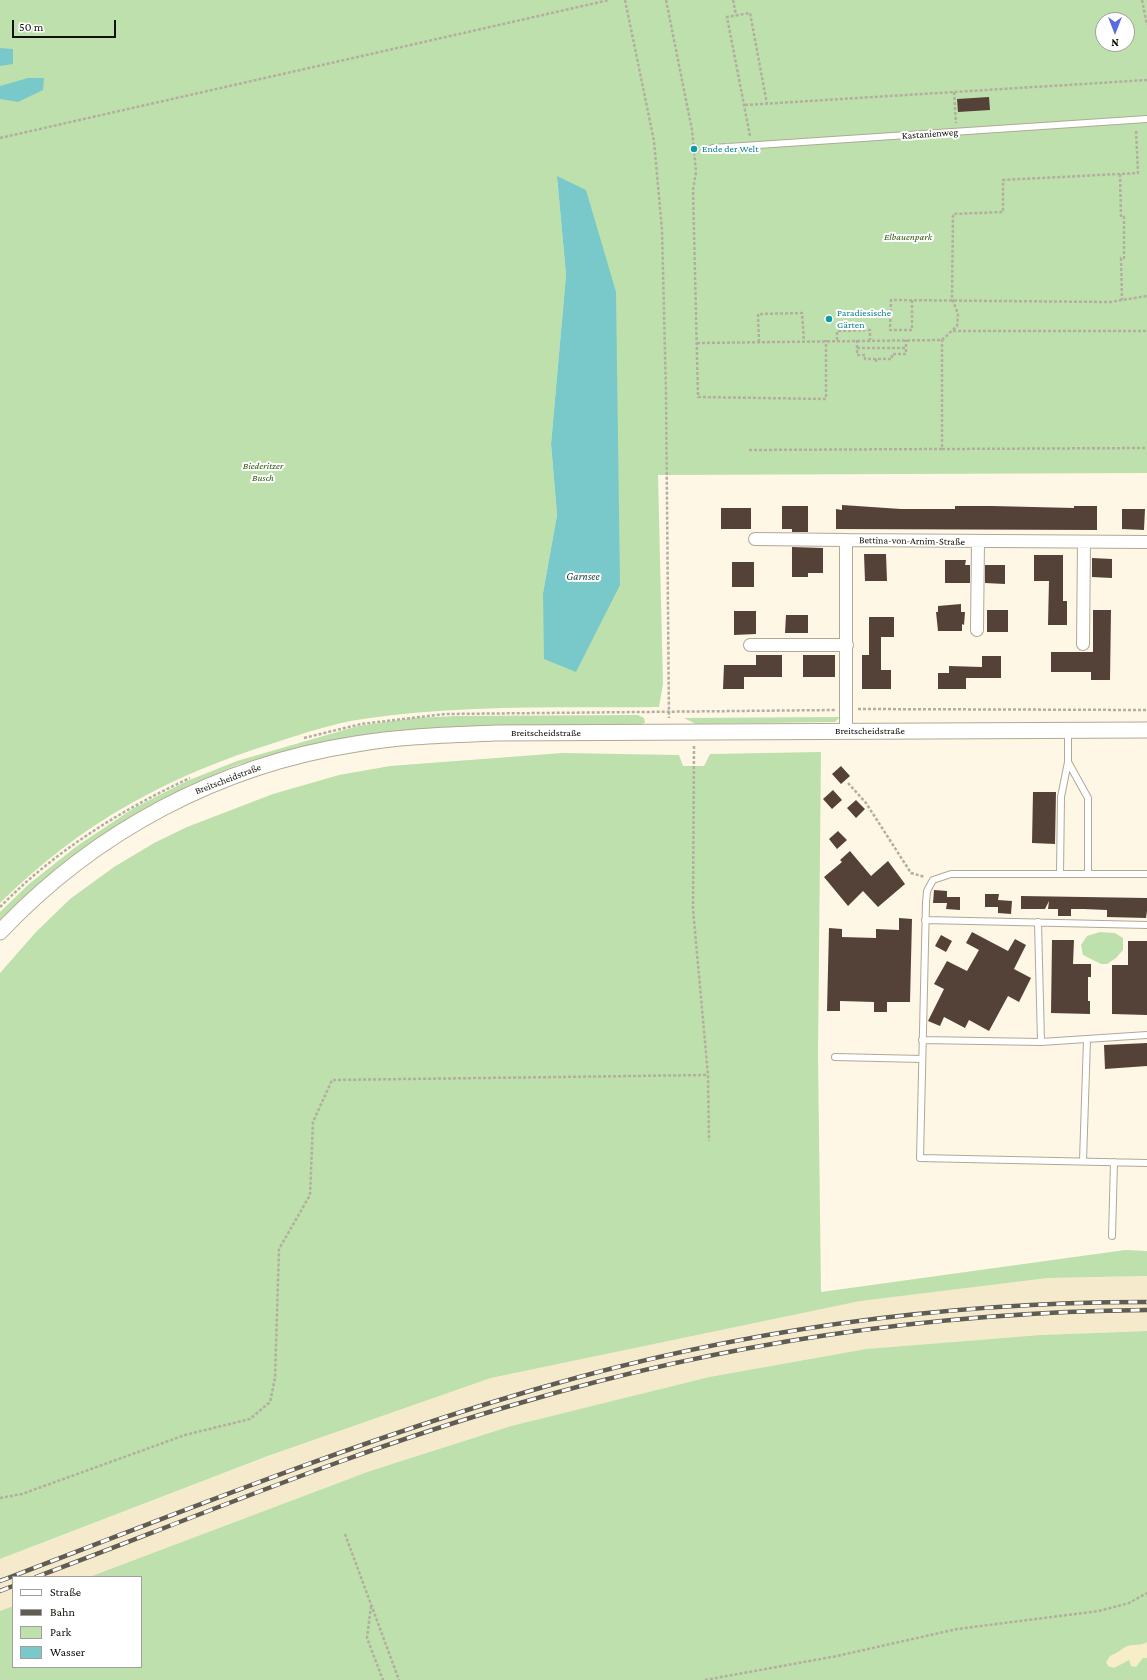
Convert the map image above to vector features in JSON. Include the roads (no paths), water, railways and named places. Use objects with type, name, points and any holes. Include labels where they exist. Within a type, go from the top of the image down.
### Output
[{"type":"street","name":"Bettina-von-Arnim-Straße","points":[[755,540],[1147,542]]},
{"type":"street","name":"Bettina-von-Arnim-Straße","points":[[846,540],[846,731]]},
{"type":"street","name":"Bettina-von-Arnim-Straße","points":[[977,630],[978,541]]},
{"type":"street","points":[[1083,644],[1084,542]]},
{"type":"street","points":[[750,646],[847,646]]},
{"type":"street","name":"Breitscheidstraße","points":[[0,932],[52,883],[99,846],[138,821],[204,788],[280,760],[350,745],[420,736],[503,733],[1147,730]]},
{"type":"lane","name":"Kastanienweg","points":[[713,148],[1147,119]]},
{"type":"lane","points":[[1060,874],[1061,797],[1068,762],[1068,730]]},
{"type":"lane","points":[[1068,762],[1088,798],[1088,874]]},
{"type":"lane","points":[[1147,874],[951,874],[933,880],[927,891],[925,920],[920,1158],[1147,1163]]},
{"type":"lane","points":[[925,920],[1147,925]]},
{"type":"lane","points":[[1038,922],[1041,1042]]},
{"type":"lane","points":[[922,1040],[1041,1042],[1147,1035]]},
{"type":"lane","points":[[1083,1162],[1087,1040]]},
{"type":"lane","points":[[835,1057],[922,1059]]},
{"type":"lane","points":[[1112,1236],[1114,1162]]},
{"type":"water","points":[[0,48],[13,49],[13,64],[0,66]]},
{"type":"water","points":[[28,78],[44,78],[43,90],[18,102],[0,99],[0,86]]},
{"type":"water","name":"Garnsee","points":[[557,176],[586,190],[616,292],[620,585],[576,672],[544,659],[543,593],[557,515],[551,444],[566,275]]},
{"type":"railway","points":[[13,1576],[335,1454],[471,1409],[614,1368],[764,1336],[917,1314],[994,1307],[1070,1303],[1147,1302]]},
{"type":"railway","points":[[39,1576],[276,1485],[397,1442],[520,1403],[674,1363],[830,1335],[909,1324],[1068,1312],[1147,1310]]},
{"type":"railway","points":[[0,1581],[12,1576]]},
{"type":"railway","points":[[0,1591],[12,1586]]},
{"type":"place","name":"Ende der Welt","points":[[694,149]]},
{"type":"place","name":"Paradiesische Gärten","points":[[829,319]]},
{"type":"park label","name":"Elbauenpark","points":[[908,237]]},
{"type":"park label","name":"Biederitzer Busch","points":[[263,472]]}]
